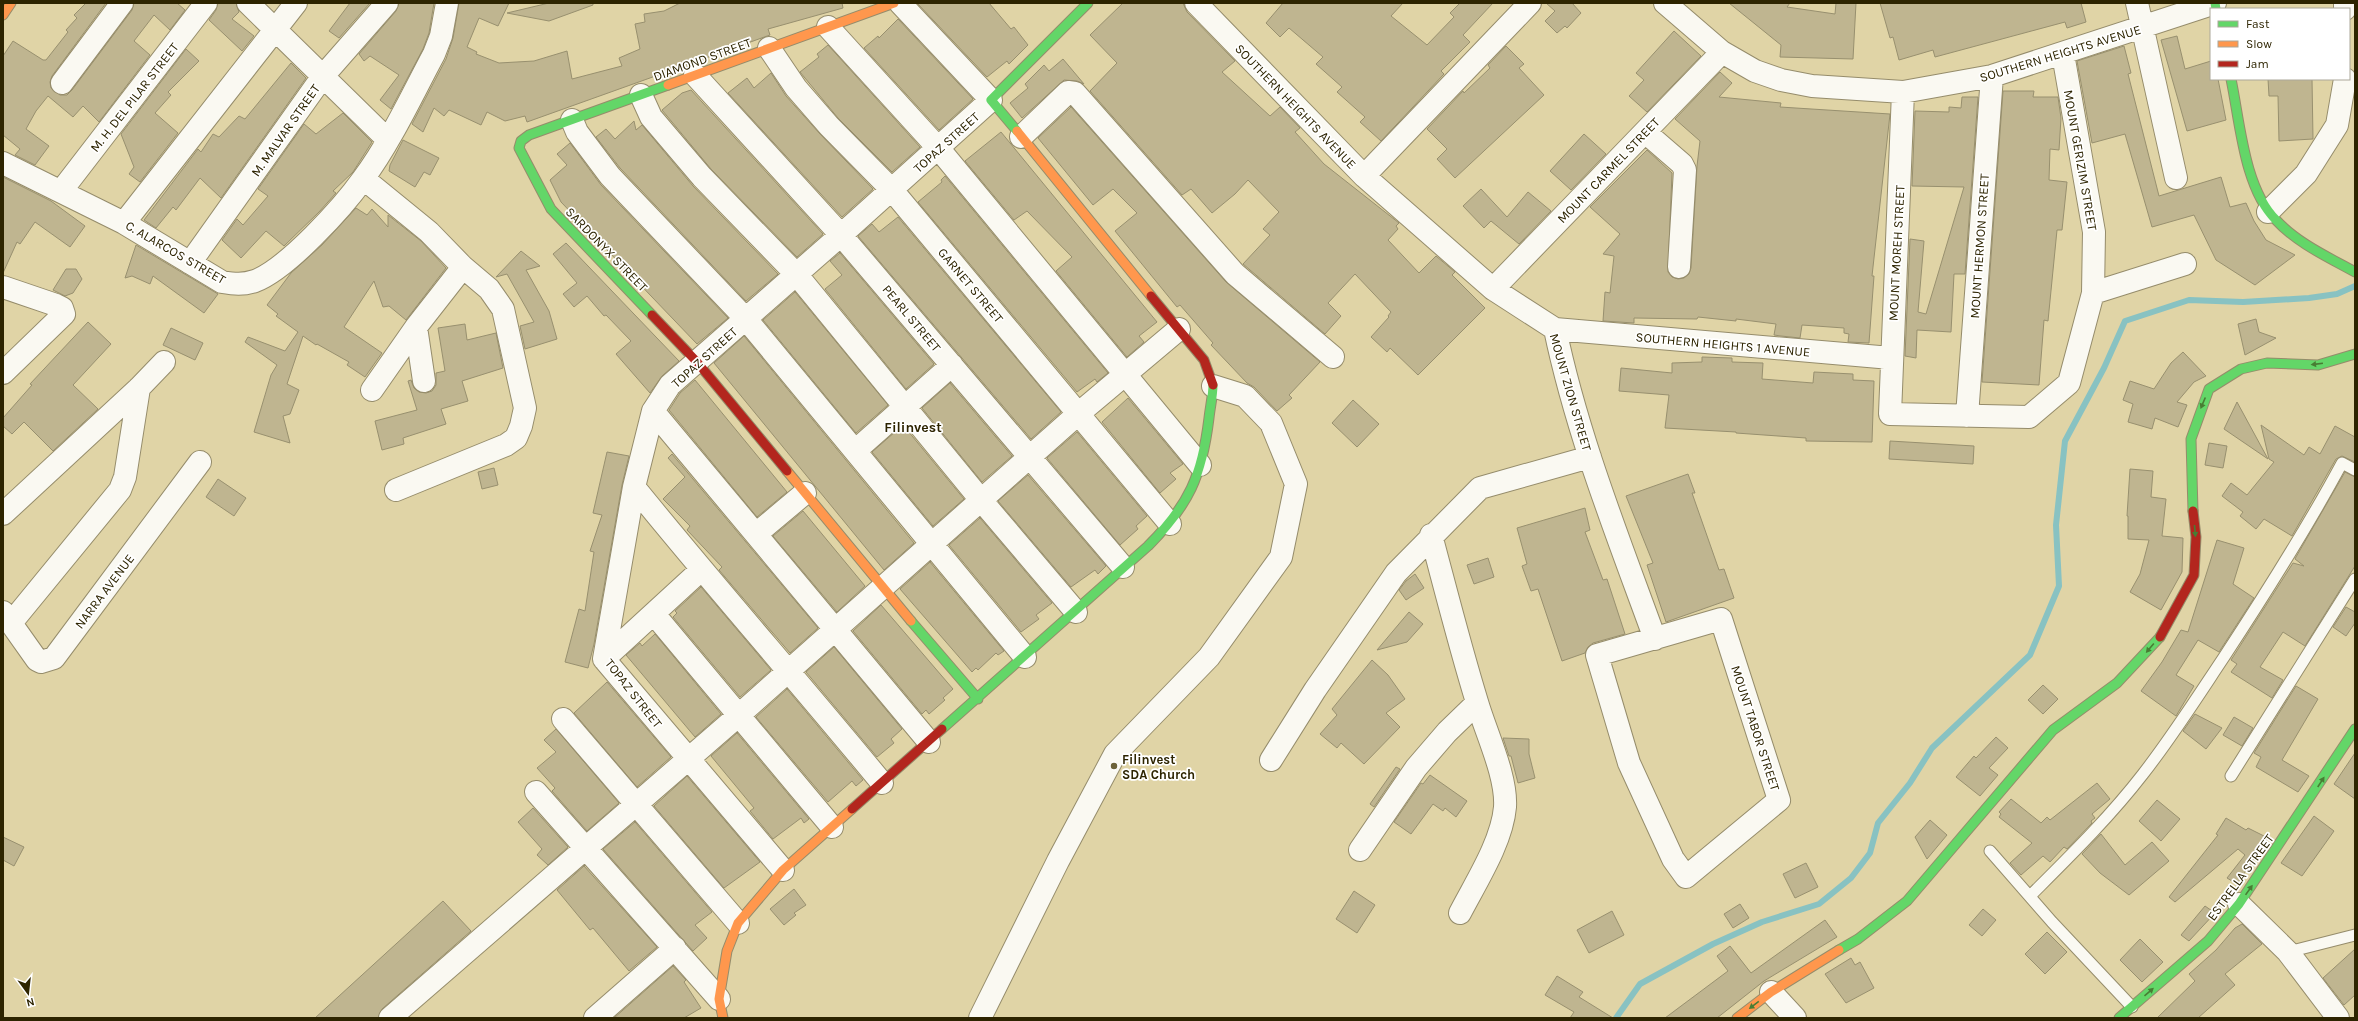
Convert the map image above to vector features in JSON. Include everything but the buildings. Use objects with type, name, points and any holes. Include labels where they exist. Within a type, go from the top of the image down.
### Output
[{"type":"street","points":[[3,15],[11,3]]},
{"type":"street","points":[[62,83],[122,3]]},
{"type":"street","name":"M. H. DEL PILAR STREET","points":[[62,190],[206,3]]},
{"type":"street","points":[[248,3],[387,139]]},
{"type":"street","points":[[124,223],[296,3]]},
{"type":"street","name":"M. MALVAR STREET","points":[[190,263],[323,76],[387,3]]},
{"type":"street","name":"C. ALARCOS STREET","points":[[3,163],[62,190],[124,223],[222,282],[234,284],[256,280],[266,275],[315,234],[364,179],[434,54],[441,36],[447,3]]},
{"type":"street","name":"DIAMOND STREET","points":[[521,141],[529,135],[894,3]]},
{"type":"street","points":[[721,1008],[727,951],[738,923],[783,870],[1076,612],[1170,524],[1192,491],[1207,436],[1213,386],[1204,360],[991,100],[900,3]]},
{"type":"street","points":[[991,100],[1088,3]]},
{"type":"street","name":"SOUTHERN HEIGHTS AVENUE","points":[[1196,3],[1364,176],[1530,3]]},
{"type":"street","name":"SOUTHERN HEIGHTS AVENUE","points":[[1665,3],[1722,52],[1755,71],[1781,80],[1812,86],[1903,92],[1992,76],[2215,3]]},
{"type":"street","points":[[2137,3],[2176,178]]},
{"type":"street","points":[[828,27],[939,149],[1200,465]]},
{"type":"street","name":"GARNET STREET","points":[[769,48],[796,88],[829,126],[892,190],[1170,524]]},
{"type":"street","name":"MOUNT CARMEL STREET","points":[[1493,289],[1722,52]]},
{"type":"street","name":"MOUNT GERIZIM STREET","points":[[1890,414],[2029,417],[2069,383],[2093,294],[2094,232],[2063,54]]},
{"type":"street","name":"PEARL STREET","points":[[695,75],[842,235],[1123,567]]},
{"type":"street","name":"MOUNT HERMON STREET","points":[[1967,416],[1992,76]]},
{"type":"street","points":[[2231,80],[2252,176],[2268,212],[2291,234],[2355,272]]},
{"type":"street","points":[[2268,212],[2306,174],[2337,125],[2345,80]]},
{"type":"street","points":[[1021,137],[1068,92],[1075,93],[1235,274],[1332,357]]},
{"type":"street","name":"MOUNT MOREH STREET","points":[[1890,414],[1891,358],[1903,92]]},
{"type":"street","points":[[641,95],[651,117],[702,177],[797,275],[904,407],[1076,612]]},
{"type":"street","name":"TOPAZ STREET","points":[[783,870],[687,759],[604,659],[634,487],[653,411],[670,385],[939,149],[991,100]]},
{"type":"street","points":[[572,120],[577,132],[610,176],[746,319],[1024,657]]},
{"type":"street","points":[[1645,132],[1682,164],[1685,170],[1679,266]]},
{"type":"street","name":"SARDONYX STREET","points":[[521,141],[519,148],[551,209],[697,362],[882,587],[978,699]]},
{"type":"street","name":"MOUNT ZION STREET","points":[[1364,176],[1493,289],[1555,329],[1562,363],[1590,457],[1655,639]]},
{"type":"street","points":[[364,179],[429,232],[463,267],[489,289],[503,309],[525,408],[521,426],[516,438],[506,445],[396,490]]},
{"type":"street","points":[[2093,294],[2185,264]]},
{"type":"street","points":[[372,390],[416,327],[463,267]]},
{"type":"street","points":[[3,287],[56,305],[62,308],[64,314],[3,373]]},
{"type":"street","points":[[416,327],[424,381]]},
{"type":"street","points":[[390,1018],[739,715],[1078,414],[1179,329]]},
{"type":"street","name":"SOUTHERN HEIGHTS 1 AVENUE","points":[[1555,329],[1891,358]]},
{"type":"street","points":[[1736,1018],[1771,992],[1858,939],[1907,901],[2053,730],[2117,683],[2163,633],[2194,575],[2196,537],[2191,488],[2191,439],[2209,389],[2241,369],[2267,363],[2318,365],[2355,354]]},
{"type":"street","points":[[3,514],[139,388],[164,362]]},
{"type":"street","points":[[855,452],[952,365]]},
{"type":"street","points":[[980,1018],[1058,861],[1115,754],[1209,657],[1281,557],[1296,484],[1294,477],[1272,423],[1246,396],[1213,386]]},
{"type":"street","points":[[7,617],[120,490],[125,477],[139,388]]},
{"type":"street","points":[[653,411],[929,742]]},
{"type":"street","points":[[1271,760],[1315,690],[1396,573],[1431,535],[1480,488],[1590,457]]},
{"type":"street","name":"NARRA AVENUE","points":[[7,617],[37,660],[41,662],[54,658],[200,462]]},
{"type":"street","points":[[634,487],[701,570],[789,670],[882,783]]},
{"type":"street","points":[[756,534],[805,493]]},
{"type":"street","points":[[1431,535],[1477,703],[1499,765],[1505,806],[1501,827],[1494,845],[1460,913]]},
{"type":"street","points":[[604,659],[701,570]]},
{"type":"street","points":[[654,614],[832,827]]},
{"type":"street","name":"MOUNT TABOR STREET","points":[[1721,619],[1779,800],[1686,877],[1673,859],[1629,762],[1597,655],[1655,639],[1721,619]]},
{"type":"street","points":[[1360,850],[1416,768],[1447,732],[1477,703]]},
{"type":"street","points":[[563,719],[738,923]]},
{"type":"street","name":"ESTRELLA STREET","points":[[2119,1018],[2208,940],[2239,904],[2355,729]]},
{"type":"street","points":[[536,792],[675,948],[721,1008]]},
{"type":"street","points":[[2239,904],[2288,952],[2338,1018]]},
{"type":"street","points":[[595,1018],[675,948]]},
{"type":"street","points":[[1771,992],[1795,1018]]},
{"type":"lane","points":[[2030,896],[2094,831],[2142,775],[2170,738],[2271,585],[2311,522],[2342,463],[2355,470]]},
{"type":"lane","points":[[2231,776],[2355,579]]},
{"type":"lane","points":[[1990,851],[2052,922],[2132,1007]]},
{"type":"lane","points":[[2288,952],[2355,935]]},
{"type":"waterway","points":[[1616,1018],[1640,984],[1713,944],[1762,922],[1819,904],[1851,878],[1870,853],[1878,823],[1910,783],[1932,748],[2030,655],[2059,586],[2056,525],[2065,441],[2104,368],[2125,321],[2189,300],[2243,302],[2309,298],[2337,294],[2355,286]]},
{"type":"traffic: fast","points":[[1017,131],[991,100],[1088,3]]},
{"type":"traffic: fast","points":[[2215,3],[2216,8]]},
{"type":"traffic: fast","points":[[2231,80],[2250,173],[2265,207],[2293,236],[2355,272]]},
{"type":"traffic: fast","points":[[652,315],[551,209],[519,148],[521,141],[529,135],[668,85]]},
{"type":"traffic: fast","points":[[2193,511],[2191,439],[2209,389],[2241,369],[2267,363],[2318,365],[2355,354]]},
{"type":"traffic: fast","points":[[942,729],[1148,546],[1174,517],[1191,488],[1202,457],[1213,385]]},
{"type":"traffic: fast","points":[[911,621],[978,699]]},
{"type":"traffic: fast","points":[[1839,950],[1858,939],[1907,901],[2053,730],[2117,683],[2160,637]]},
{"type":"traffic: fast","points":[[2119,1018],[2208,941],[2239,904],[2355,729]]},
{"type":"traffic: slow","points":[[3,15],[11,3]]},
{"type":"traffic: slow","points":[[668,85],[894,3]]},
{"type":"traffic: slow","points":[[1017,131],[1151,296]]},
{"type":"traffic: slow","points":[[787,471],[911,621]]},
{"type":"traffic: slow","points":[[723,1018],[719,999],[727,951],[738,923],[783,870],[852,809]]},
{"type":"traffic: slow","points":[[1737,1018],[1771,992],[1839,950]]},
{"type":"traffic: jam","points":[[1151,296],[1204,360],[1213,385]]},
{"type":"traffic: jam","points":[[652,315],[697,362],[787,471]]},
{"type":"traffic: jam","points":[[2160,637],[2194,575],[2196,537],[2193,511]]},
{"type":"traffic: jam","points":[[852,809],[942,729]]},
{"type":"place","name":"Filinvest SDA Church","points":[[1114,766]]},
{"type":"district","name":"Filinvest","points":[[913,427]]}]
